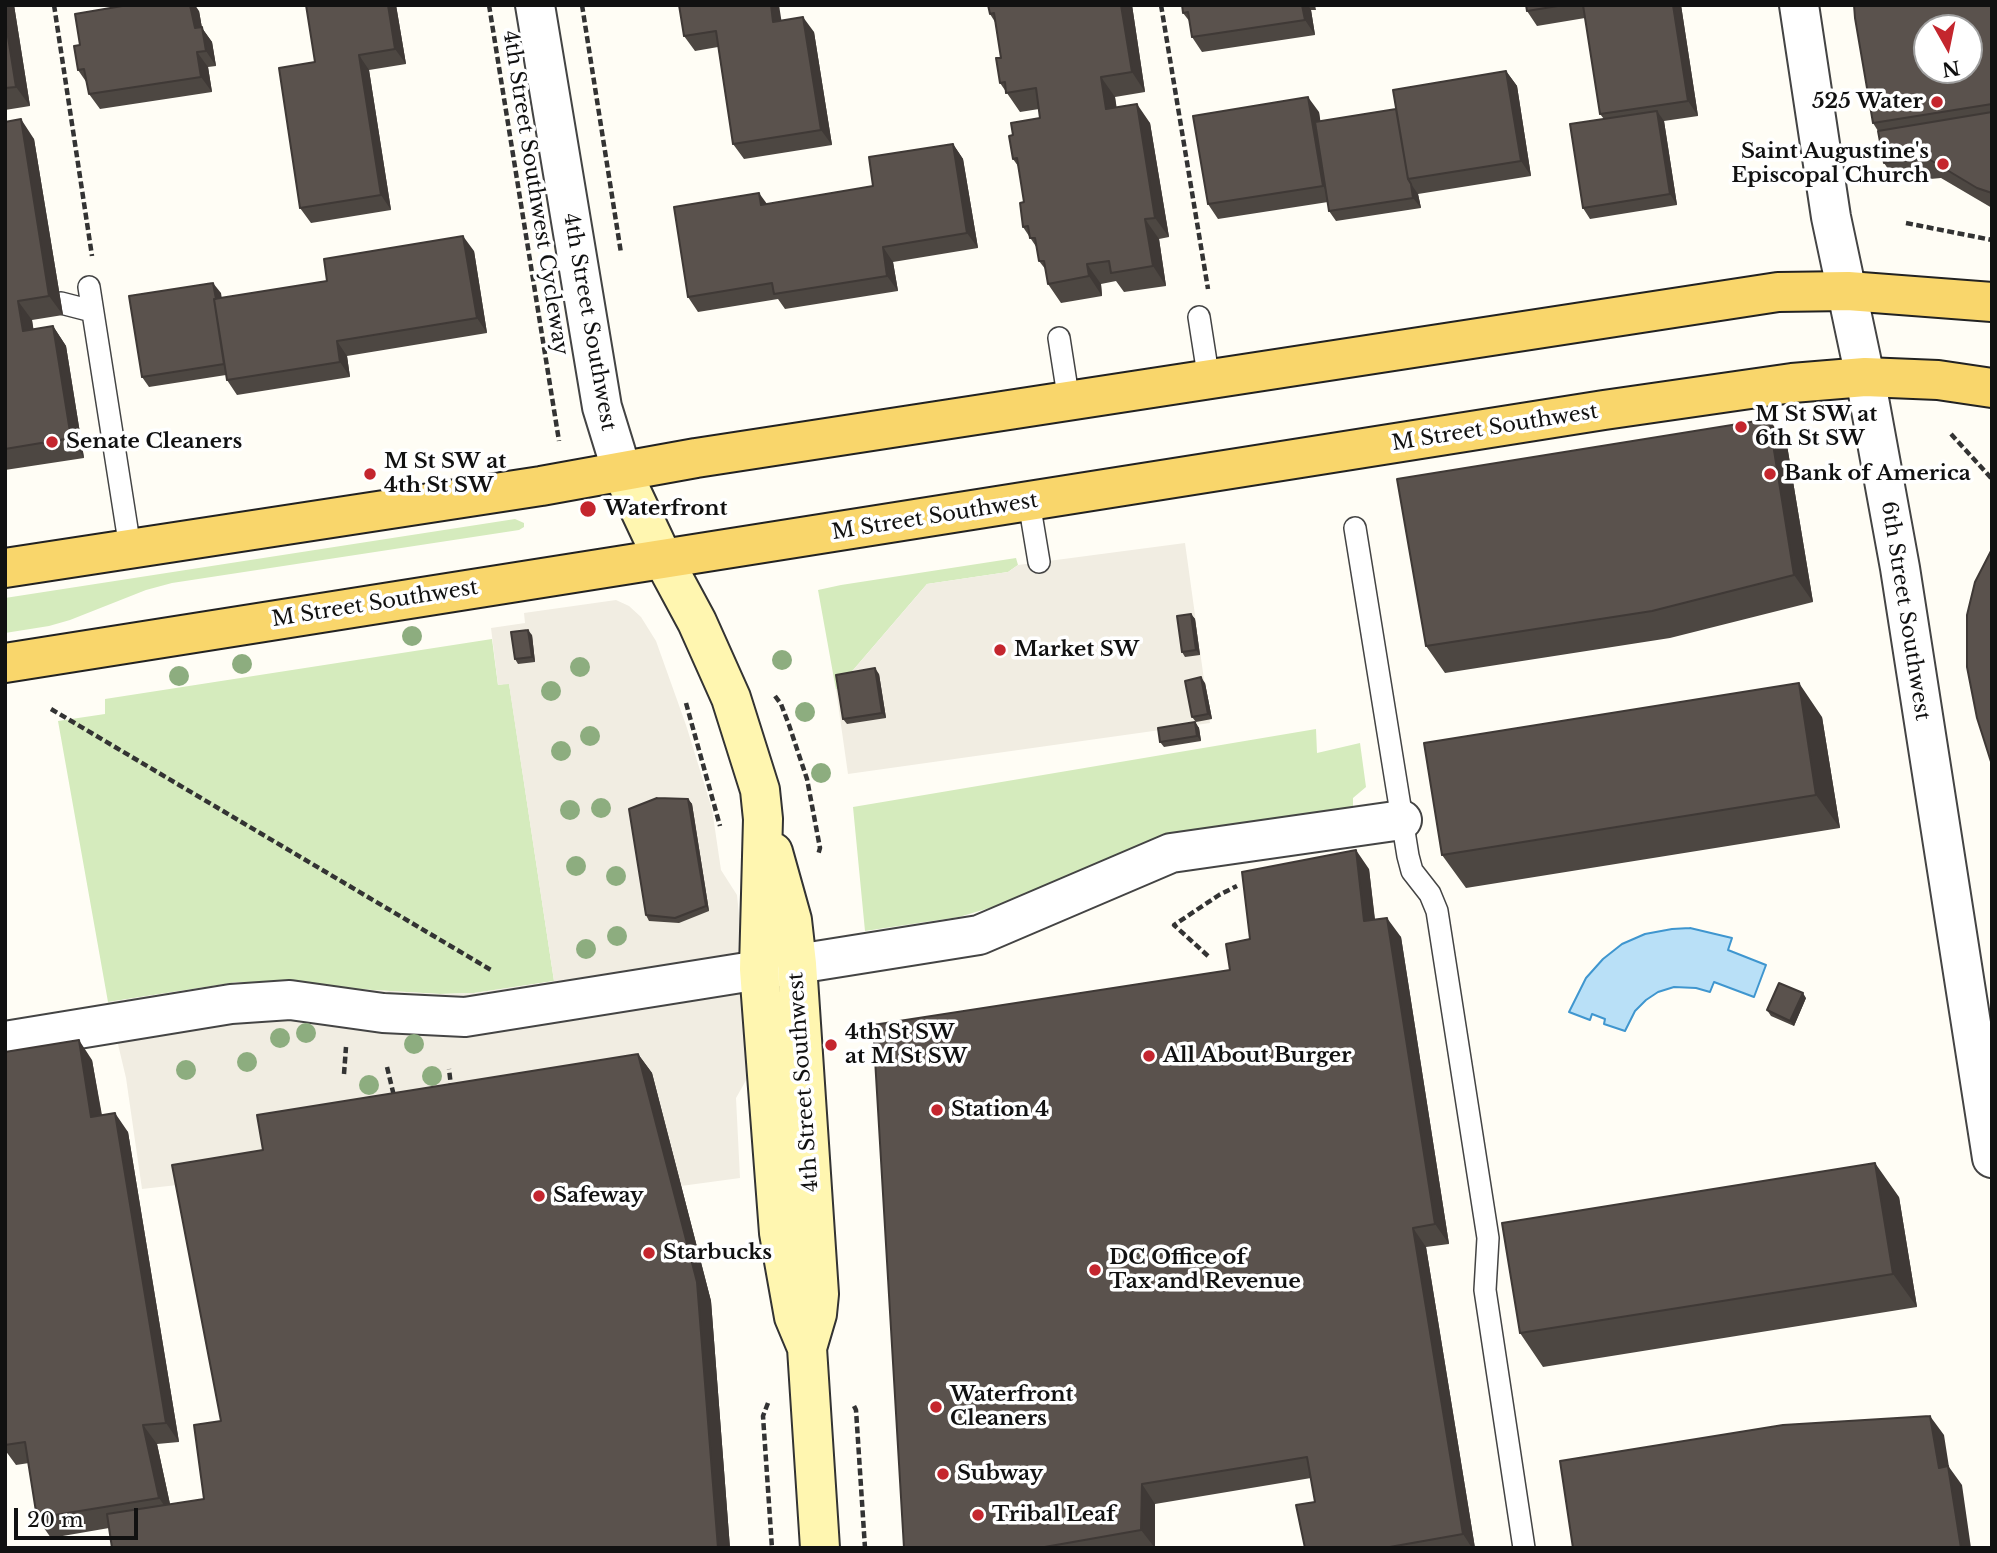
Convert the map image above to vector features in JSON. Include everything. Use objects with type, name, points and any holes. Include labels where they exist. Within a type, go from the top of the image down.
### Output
[{"type":"main road","points":[[5,568],[541,486],[696,458],[1778,292],[1848,291],[1992,302]]},
{"type":"main road","name":"M Street Southwest","points":[[5,663],[1604,410],[1792,383],[1866,377],[1938,380],[1992,388]]},
{"type":"main road","name":"4th Street Southwest","points":[[622,472],[663,559],[697,622],[731,698],[761,790],[763,819],[760,969],[779,1233],[794,1318],[807,1348],[820,1548]]},
{"type":"main road","name":"4th Street Southwest","points":[[763,819],[792,919],[797,964],[818,1294],[817,1314],[807,1348]]},
{"type":"street","name":"4th Street Southwest","points":[[535,5],[602,407],[622,472]]},
{"type":"street","name":"6th Street Southwest","points":[[1800,15],[1831,217],[1866,377],[1900,568],[1992,1158]]},
{"type":"street","points":[[5,1041],[231,1003],[290,1000],[383,1013],[465,1017],[979,935],[1171,853],[1402,820]]},
{"type":"lane","points":[[89,287],[130,548]]},
{"type":"lane","points":[[61,303],[92,311]]},
{"type":"lane","points":[[1199,317],[1209,381]]},
{"type":"lane","points":[[1059,338],[1069,402]]},
{"type":"lane","points":[[1029,502],[1039,562]]},
{"type":"lane","points":[[1355,528],[1412,871],[1430,894],[1437,911],[1488,1238],[1485,1290],[1524,1548]]},
{"type":"path","name":"4th Street Southwest Cycleway","points":[[489,5],[549,386]]},
{"type":"path","points":[[582,5],[622,260]]},
{"type":"path","points":[[1161,5],[1208,290]]},
{"type":"path","points":[[1906,223],[1992,240]]},
{"type":"path","points":[[1951,434],[1992,479]]},
{"type":"path","points":[[684,697],[716,807],[720,830]]},
{"type":"path","points":[[51,709],[546,1003]]},
{"type":"path","points":[[1208,956],[1174,925],[1219,895],[1239,886]]},
{"type":"path","points":[[387,1068],[393,1096],[405,1094]]},
{"type":"path","points":[[440,1088],[451,1086],[449,1069]]},
{"type":"path","points":[[771,1394],[763,1416],[772,1548]]},
{"type":"green space","points":[[515,519],[524,523],[524,527],[519,530],[172,583],[146,590],[70,620],[5,633],[5,598]]},
{"type":"green space","points":[[1016,558],[1018,565],[1008,572],[927,584],[836,690],[818,590]]},
{"type":"green space","points":[[492,639],[498,685],[509,683],[554,981],[474,993],[440,994],[238,982],[108,1002],[58,721],[105,714],[105,699]]},
{"type":"green space","points":[[1316,729],[1317,753],[1360,743],[1366,787],[1353,798],[1353,807],[1206,828],[1168,838],[996,906],[959,917],[865,931],[853,807]]},
{"type":"shaded area","points":[[1185,543],[1210,723],[848,774],[836,690],[927,584],[1008,572],[1018,565]]},
{"type":"shaded area","points":[[616,600],[629,606],[641,617],[656,641],[712,809],[721,870],[737,895],[749,1075],[736,1098],[740,1178],[681,1186],[652,1073],[277,1169],[142,1189],[126,1078],[108,1002],[238,982],[440,994],[474,993],[554,981],[509,684],[498,685],[491,628],[525,623],[524,613]]},
{"type":"water","points":[[1690,928],[1732,938],[1728,950],[1766,965],[1754,997],[1714,982],[1710,992],[1674,987],[1658,992],[1646,1000],[1635,1011],[1625,1031],[1604,1024],[1605,1019],[1592,1014],[1590,1020],[1569,1012],[1586,978],[1603,959],[1622,944],[1645,934]]},
{"type":"building","points":[[128,5],[190,5],[195,28],[202,27],[206,51],[197,52],[201,77],[89,94],[84,69],[78,70],[74,46],[80,45],[75,14]]},
{"type":"building","points":[[306,5],[388,5],[395,49],[359,55],[381,195],[300,208],[279,68],[315,62]]},
{"type":"building","points":[[679,5],[771,5],[773,22],[803,17],[821,130],[733,144],[716,31],[684,36]]},
{"type":"building","points":[[988,5],[1121,5],[1132,72],[1101,77],[1106,109],[1137,104],[1155,218],[1145,219],[1153,266],[1111,273],[1109,261],[1087,264],[1089,276],[1048,284],[1044,261],[1039,261],[1035,238],[1030,238],[1028,226],[1023,227],[1020,203],[1024,202],[1017,158],[1013,159],[1009,136],[1013,135],[1011,123],[1040,118],[1036,88],[1006,93],[1005,82],[1000,83],[996,58],[1001,58],[994,13],[990,14]]},
{"type":"building","points":[[1182,5],[1302,5],[1305,20],[1192,37],[1188,12],[1183,13]]},
{"type":"building","points":[[1526,5],[1564,5],[1527,11]]},
{"type":"building","points":[[1583,5],[1673,5],[1688,101],[1600,114]]},
{"type":"building","points":[[1854,5],[1992,5],[1992,104],[1873,123]]},
{"type":"building","points":[[5,18],[16,87],[5,88]]},
{"type":"building","points":[[1506,71],[1521,161],[1408,179],[1393,90]]},
{"type":"building","points":[[1308,97],[1323,186],[1208,204],[1193,116]]},
{"type":"building","points":[[1396,109],[1413,198],[1329,211],[1315,122]]},
{"type":"building","points":[[1657,111],[1670,194],[1583,208],[1570,124]]},
{"type":"building","points":[[1992,112],[1992,193],[1977,188],[1927,158],[1884,163],[1878,131]]},
{"type":"building","points":[[21,119],[49,296],[18,301],[23,331],[53,326],[71,438],[5,449],[5,122]]},
{"type":"building","points":[[953,144],[967,233],[883,247],[887,276],[774,294],[772,283],[688,297],[674,207],[759,193],[761,205],[873,186],[869,157]]},
{"type":"building","points":[[463,236],[477,318],[337,341],[340,362],[227,380],[214,299],[327,281],[324,259]]},
{"type":"building","points":[[213,283],[224,364],[142,377],[129,296]]},
{"type":"building","points":[[1769,419],[1794,575],[1652,611],[1426,646],[1397,479]]},
{"type":"building","points":[[1992,549],[1992,765],[1977,718],[1967,667],[1967,615],[1975,582]]},
{"type":"building","points":[[1191,614],[1196,650],[1182,652],[1177,616]]},
{"type":"building","points":[[528,630],[532,657],[515,659],[511,632]]},
{"type":"building","points":[[875,668],[882,713],[843,719],[836,675]]},
{"type":"building","points":[[1201,677],[1208,714],[1192,717],[1185,681]]},
{"type":"building","points":[[1799,683],[1816,795],[1442,855],[1424,743]]},
{"type":"building","points":[[1195,722],[1197,736],[1160,742],[1158,728]]},
{"type":"building","points":[[657,798],[688,799],[706,906],[675,918],[646,915],[629,809]]},
{"type":"building","name":"DC Office of Tax and Revenue","points":[[1356,850],[1364,921],[1387,918],[1435,1224],[1413,1228],[1463,1534],[1384,1548],[1305,1548],[1296,1505],[1315,1502],[1307,1457],[1142,1484],[1141,1530],[1039,1548],[904,1548],[873,1025],[1230,970],[1226,944],[1250,939],[1242,872]]},
{"type":"building","points":[[1779,983],[1803,993],[1790,1021],[1767,1010]]},
{"type":"building","points":[[79,1040],[91,1117],[115,1113],[166,1423],[143,1425],[159,1498],[37,1518],[25,1442],[5,1445],[5,1052]]},
{"type":"building","points":[[638,1054],[697,1282],[718,1548],[112,1548],[107,1514],[204,1499],[194,1425],[221,1421],[172,1165],[263,1150],[257,1115]]},
{"type":"building","points":[[1875,1163],[1893,1274],[1520,1333],[1502,1223]]},
{"type":"building","points":[[1930,1416],[1939,1468],[1948,1466],[1961,1548],[1573,1548],[1560,1461],[1783,1425]]},
{"type":"place","name":"525 Water","points":[[1937,102]]},
{"type":"place","name":"Saint Augustine's Episcopal Church","points":[[1943,164]]},
{"type":"place","name":"M St SW at 6th St SW","points":[[1741,427]]},
{"type":"place","name":"Senate Cleaners","points":[[52,442]]},
{"type":"place","name":"M St SW at 4th St SW","points":[[370,474]]},
{"type":"place","name":"Bank of America","points":[[1770,474]]},
{"type":"place","name":"Waterfront","points":[[588,509]]},
{"type":"place","name":"Market SW","points":[[1000,650]]},
{"type":"place","name":"4th St SW at M St SW","points":[[831,1045]]},
{"type":"place","name":"All About Burger","points":[[1149,1056]]},
{"type":"place","name":"Station 4","points":[[937,1110]]},
{"type":"place","name":"Safeway","points":[[539,1196]]},
{"type":"place","name":"Starbucks","points":[[649,1253]]},
{"type":"place","name":"DC Office of Tax and Revenue","points":[[1095,1270]]},
{"type":"place","name":"Waterfront Cleaners","points":[[936,1407]]},
{"type":"place","name":"Subway","points":[[943,1474]]},
{"type":"place","name":"Tribal Leaf","points":[[978,1515]]}]
